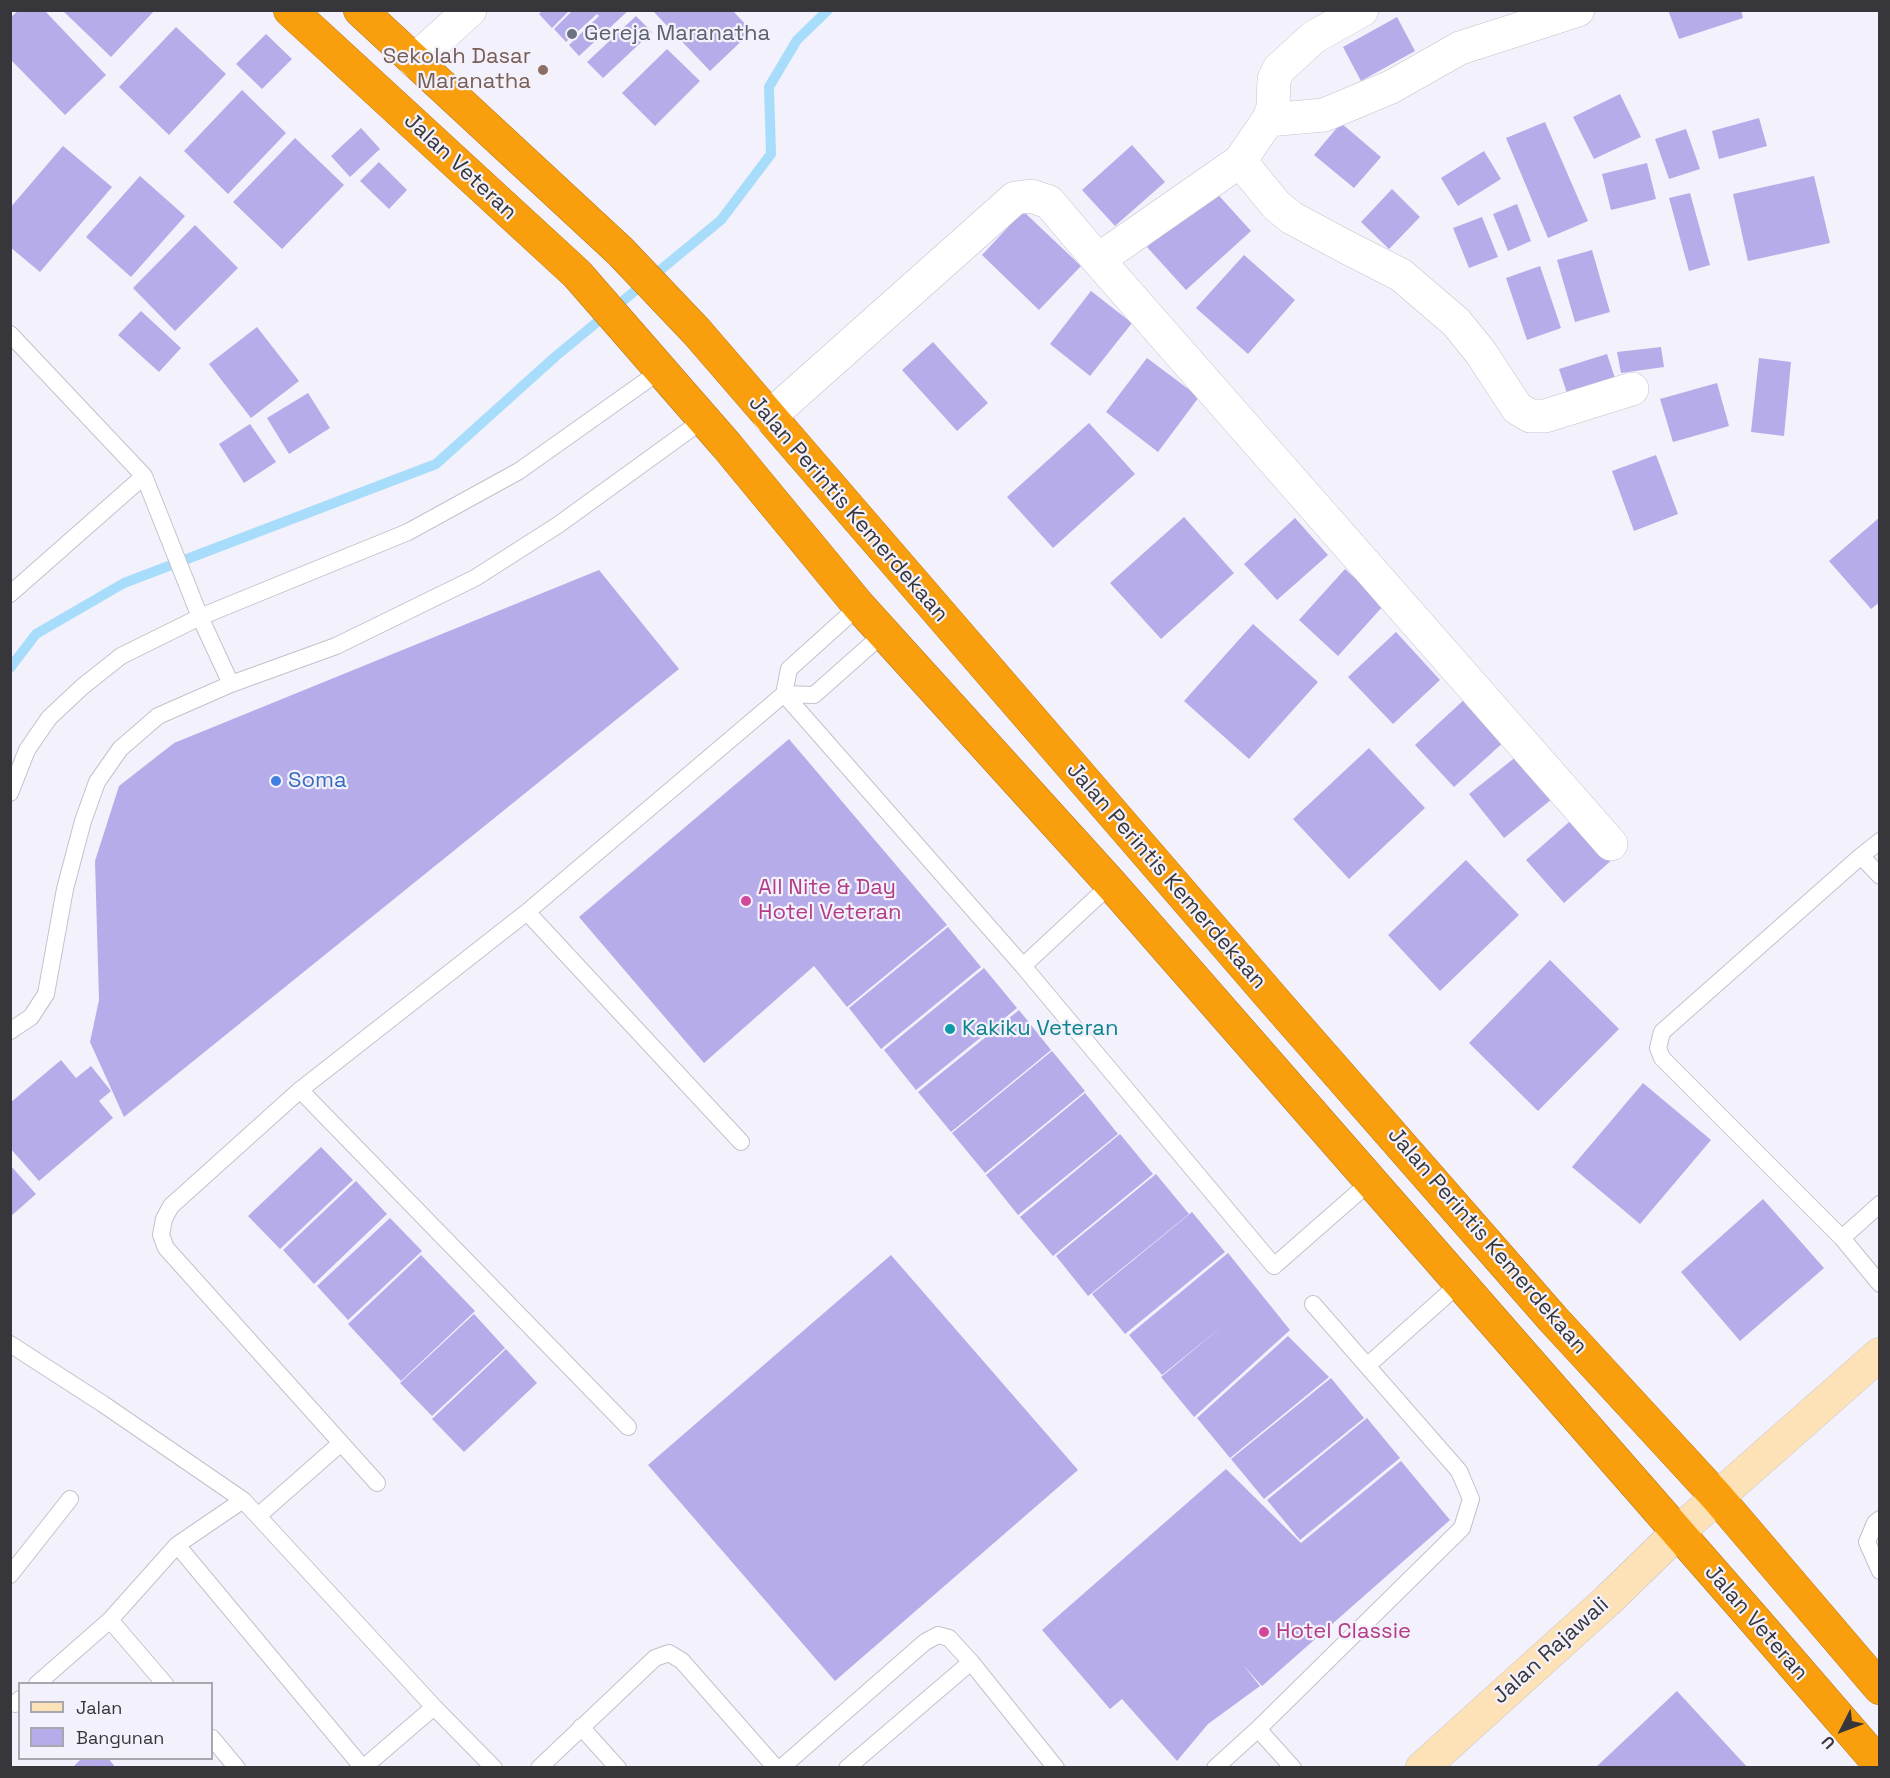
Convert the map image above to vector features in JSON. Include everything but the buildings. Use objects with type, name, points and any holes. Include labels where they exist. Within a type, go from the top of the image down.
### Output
[{"type":"highway","name":"Jalan Veteran","points":[[290,10],[577,274],[731,451],[860,606],[1111,884],[1880,1765]]},
{"type":"highway","name":"Jalan Veteran","points":[[360,10],[620,251]]},
{"type":"highway","name":"Jalan Perintis Kemerdekaan","points":[[620,251],[697,332],[1278,1006],[1385,1125],[1553,1319],[1717,1497]]},
{"type":"highway","points":[[731,451],[769,417]]},
{"type":"highway","points":[[1717,1497],[1880,1688]]},
{"type":"street","points":[[414,61],[470,10]]},
{"type":"street","points":[[1098,260],[1240,161],[1268,120],[1273,108],[1274,79],[1280,69],[1314,37],[1362,10]]},
{"type":"street","points":[[1268,120],[1324,115],[1391,87],[1460,48],[1578,10]]},
{"type":"street","points":[[1240,161],[1276,206],[1292,218],[1401,274],[1456,322],[1481,354],[1517,408],[1530,416],[1545,416],[1632,389]]},
{"type":"street","points":[[769,417],[1016,198],[1031,196],[1049,202],[1611,844]]},
{"type":"street","name":"Jalan Rajawali","points":[[1422,1767],[1606,1602],[1717,1497],[1880,1354]]},
{"type":"lane","points":[[10,334],[144,476],[200,617],[231,684]]},
{"type":"lane","points":[[10,793],[27,750],[49,718],[82,687],[121,656],[200,617],[408,532],[519,471],[658,368]]},
{"type":"lane","points":[[10,1031],[31,1017],[46,994],[65,890],[83,821],[97,782],[120,749],[158,716],[231,684],[336,646],[475,578],[558,525],[703,420]]},
{"type":"lane","points":[[10,594],[144,476]]},
{"type":"lane","points":[[377,1483],[166,1248],[161,1235],[164,1219],[171,1206],[300,1090],[527,912],[784,694],[789,669],[860,606]]},
{"type":"lane","points":[[784,694],[814,695],[884,633]]},
{"type":"lane","points":[[784,694],[1023,966],[1274,1266],[1371,1181]]},
{"type":"lane","points":[[1880,841],[1662,1032],[1658,1048],[1662,1058],[1842,1238],[1880,1284]]},
{"type":"lane","points":[[1862,856],[1880,876]]},
{"type":"lane","points":[[1023,966],[1111,884]]},
{"type":"lane","points":[[527,912],[741,1142]]},
{"type":"lane","points":[[300,1090],[628,1427]]},
{"type":"lane","points":[[1842,1238],[1880,1204]]},
{"type":"lane","points":[[1367,1366],[1460,1283]]},
{"type":"lane","points":[[1215,1767],[1258,1729],[1462,1528],[1471,1499],[1459,1471],[1313,1304]]},
{"type":"lane","points":[[10,1344],[243,1500],[434,1707],[495,1767]]},
{"type":"lane","points":[[258,1516],[342,1443]]},
{"type":"lane","points":[[10,1575],[70,1498]]},
{"type":"lane","points":[[39,1682],[110,1620],[177,1545],[243,1500]]},
{"type":"lane","points":[[1880,1519],[1875,1523],[1867,1542],[1880,1570]]},
{"type":"lane","points":[[177,1545],[363,1767],[434,1707]]},
{"type":"lane","points":[[110,1620],[164,1682]]},
{"type":"lane","points":[[782,1767],[925,1642],[938,1635],[949,1638],[971,1662],[1056,1767]]},
{"type":"lane","points":[[539,1767],[655,1658],[669,1653],[682,1661],[776,1767]]},
{"type":"lane","points":[[847,1767],[971,1662]]},
{"type":"lane","points":[[581,1728],[618,1767]]},
{"type":"lane","points":[[1258,1729],[1293,1767]]},
{"type":"lane","points":[[213,1739],[237,1767]]},
{"type":"waterway","points":[[10,668],[36,634],[124,583],[436,464],[556,356],[721,220],[771,154],[769,87],[797,40],[828,10]]},
{"type":"place","name":"Gereja Maranatha","points":[[572,34]]},
{"type":"place","name":"Sekolah Dasar Maranatha","points":[[543,70]]},
{"type":"place","name":"Soma","points":[[276,781]]},
{"type":"place","name":"All Nite & Day Hotel Veteran","points":[[746,901]]},
{"type":"place","name":"Kakiku Veteran","points":[[950,1029]]},
{"type":"place","name":"Hotel Classie","points":[[1264,1632]]}]
